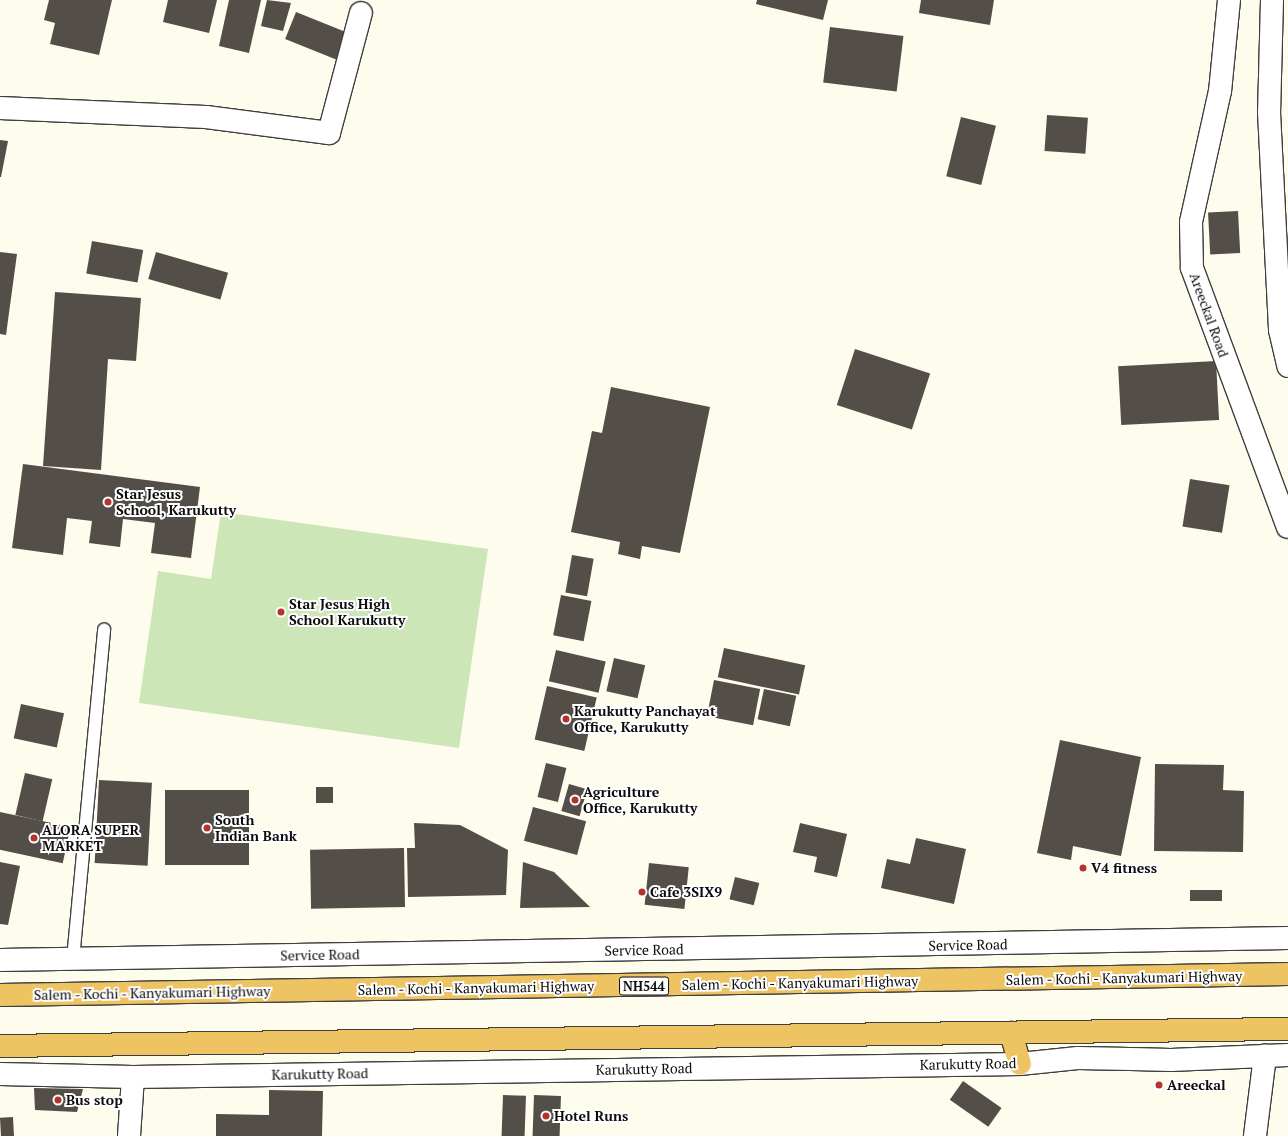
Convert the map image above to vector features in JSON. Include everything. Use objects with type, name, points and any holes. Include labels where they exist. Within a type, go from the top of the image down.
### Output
[{"type":"highway","name":"Salem - Kochi - Kanyakumari Highway","points":[[0,995],[1288,974]]},
{"type":"highway","points":[[0,1046],[1288,1029]]},
{"type":"highway","points":[[1011,1033],[1020,1064]]},
{"type":"street","name":"Areeckal Road","points":[[1229,0],[1220,91],[1191,222],[1192,268],[1288,527]]},
{"type":"street","points":[[1272,0],[1269,112],[1280,330],[1288,366]]},
{"type":"street","points":[[0,108],[206,117],[329,133],[361,13]]},
{"type":"street","name":"Service Road","points":[[0,960],[1288,938]]},
{"type":"street","name":"Karukutty Road","points":[[0,1074],[133,1077],[1020,1064],[1078,1058],[1171,1060],[1288,1055]]},
{"type":"street","points":[[1255,1136],[1265,1056]]},
{"type":"street","points":[[129,1136],[133,1077]]},
{"type":"lane","points":[[73,959],[104,629]]},
{"type":"green space","points":[[221,512],[488,549],[459,748],[139,703],[158,571],[211,579]]},
{"type":"building","points":[[49,0],[112,0],[99,55],[50,44],[55,23],[44,20]]},
{"type":"building","points":[[168,0],[217,0],[209,33],[163,22]]},
{"type":"building","points":[[229,0],[261,0],[249,53],[219,46]]},
{"type":"building","points":[[267,0],[291,3],[283,31],[261,26]]},
{"type":"building","points":[[757,0],[828,0],[823,20],[756,4]]},
{"type":"building","points":[[921,0],[994,0],[990,25],[919,13]]},
{"type":"building","points":[[296,12],[347,33],[336,59],[285,39]]},
{"type":"building","points":[[830,27],[903,36],[897,92],[823,83]]},
{"type":"building","points":[[1047,115],[1088,118],[1085,154],[1044,151]]},
{"type":"building","points":[[961,117],[996,126],[981,185],[946,176]]},
{"type":"building","points":[[0,140],[8,141],[1,177],[0,177]]},
{"type":"building","points":[[1238,211],[1240,253],[1210,255],[1208,213]]},
{"type":"building","points":[[92,241],[143,250],[137,283],[86,273]]},
{"type":"building","points":[[0,252],[17,254],[6,335],[0,334]]},
{"type":"building","points":[[156,252],[228,273],[220,300],[148,279]]},
{"type":"building","points":[[55,292],[141,298],[136,361],[108,359],[101,470],[43,466]]},
{"type":"building","points":[[855,349],[930,373],[912,430],[837,405]]},
{"type":"building","points":[[1216,361],[1219,420],[1121,425],[1118,366]]},
{"type":"building","points":[[611,387],[710,407],[680,553],[642,546],[640,559],[618,554],[620,542],[571,532],[592,431],[602,433]]},
{"type":"building","name":"Star Jesus School, Karukutty","points":[[23,464],[200,487],[191,558],[151,553],[155,523],[123,519],[120,547],[89,543],[92,521],[67,518],[63,555],[12,548]]},
{"type":"building","points":[[1190,479],[1230,485],[1222,533],[1182,526]]},
{"type":"building","points":[[572,555],[594,559],[587,596],[565,592]]},
{"type":"building","points":[[561,595],[591,601],[584,641],[553,635]]},
{"type":"building","points":[[724,648],[805,665],[799,695],[718,677]]},
{"type":"building","points":[[556,650],[606,661],[598,693],[549,681]]},
{"type":"building","points":[[614,658],[645,665],[638,698],[606,691]]},
{"type":"building","points":[[714,680],[760,689],[753,725],[707,716]]},
{"type":"building","name":"Karukutty Panchayat Office, Karukutty","points":[[547,686],[597,697],[584,751],[535,740]]},
{"type":"building","points":[[764,689],[796,696],[790,726],[758,719]]},
{"type":"building","points":[[21,704],[64,713],[57,747],[14,738]]},
{"type":"building","points":[[1060,740],[1141,757],[1121,856],[1073,846],[1071,860],[1037,853]]},
{"type":"building","points":[[546,763],[566,768],[558,802],[538,797]]},
{"type":"building","points":[[1155,764],[1224,765],[1223,790],[1244,791],[1243,852],[1154,851]]},
{"type":"building","points":[[25,773],[52,779],[43,821],[15,815]]},
{"type":"building","points":[[99,780],[152,783],[148,866],[95,863]]},
{"type":"building","name":"Agriculture Office, Karukutty","points":[[569,784],[587,789],[580,816],[561,811]]},
{"type":"building","points":[[316,787],[333,787],[333,803],[316,803]]},
{"type":"building","name":"South Indian Bank","points":[[165,790],[249,790],[249,865],[165,865]]},
{"type":"building","points":[[533,807],[586,821],[577,855],[524,841]]},
{"type":"building","name":"ALORA SUPER MARKET","points":[[0,812],[70,827],[63,863],[0,850]]},
{"type":"building","points":[[414,823],[460,825],[508,850],[506,895],[408,897],[407,848],[415,848]]},
{"type":"building","points":[[800,823],[847,834],[837,877],[814,872],[817,857],[793,852]]},
{"type":"building","points":[[916,838],[966,849],[954,904],[881,888],[887,859],[910,864]]},
{"type":"building","points":[[404,848],[405,907],[311,909],[310,850]]},
{"type":"building","points":[[0,862],[20,866],[8,925],[0,924]]},
{"type":"building","points":[[523,862],[554,872],[590,907],[520,908]]},
{"type":"building","points":[[649,863],[689,867],[684,909],[645,905]]},
{"type":"building","points":[[735,877],[759,883],[754,905],[729,899]]},
{"type":"building","points":[[1190,890],[1222,890],[1222,901],[1190,901]]},
{"type":"building","points":[[963,1081],[1002,1108],[988,1127],[950,1100]]},
{"type":"building","name":"Bus stop","points":[[34,1088],[83,1089],[77,1112],[35,1110]]},
{"type":"building","points":[[269,1090],[323,1091],[322,1136],[216,1136],[216,1114],[269,1115]]},
{"type":"building","points":[[503,1095],[526,1096],[525,1136],[502,1136]]},
{"type":"building","name":"Hotel Runs","points":[[534,1095],[561,1096],[560,1136],[533,1136]]},
{"type":"building","points":[[13,1117],[14,1136],[1,1136],[0,1118]]},
{"type":"place","name":"Star Jesus School, Karukutty","points":[[108,502]]},
{"type":"place","name":"Star Jesus High School Karukutty","points":[[281,612]]},
{"type":"place","name":"Karukutty Panchayat Office, Karukutty","points":[[566,719]]},
{"type":"place","name":"Agriculture Office, Karukutty","points":[[575,800]]},
{"type":"place","name":"South Indian Bank","points":[[207,828]]},
{"type":"place","name":"ALORA SUPER MARKET","points":[[34,838]]},
{"type":"place","name":"V4 fitness","points":[[1083,868]]},
{"type":"place","name":"Cafe 3SIX9","points":[[642,892]]},
{"type":"place","name":"Areeckal","points":[[1159,1085]]},
{"type":"place","name":"Bus stop","points":[[58,1100]]},
{"type":"place","name":"Hotel Runs","points":[[546,1116]]}]
